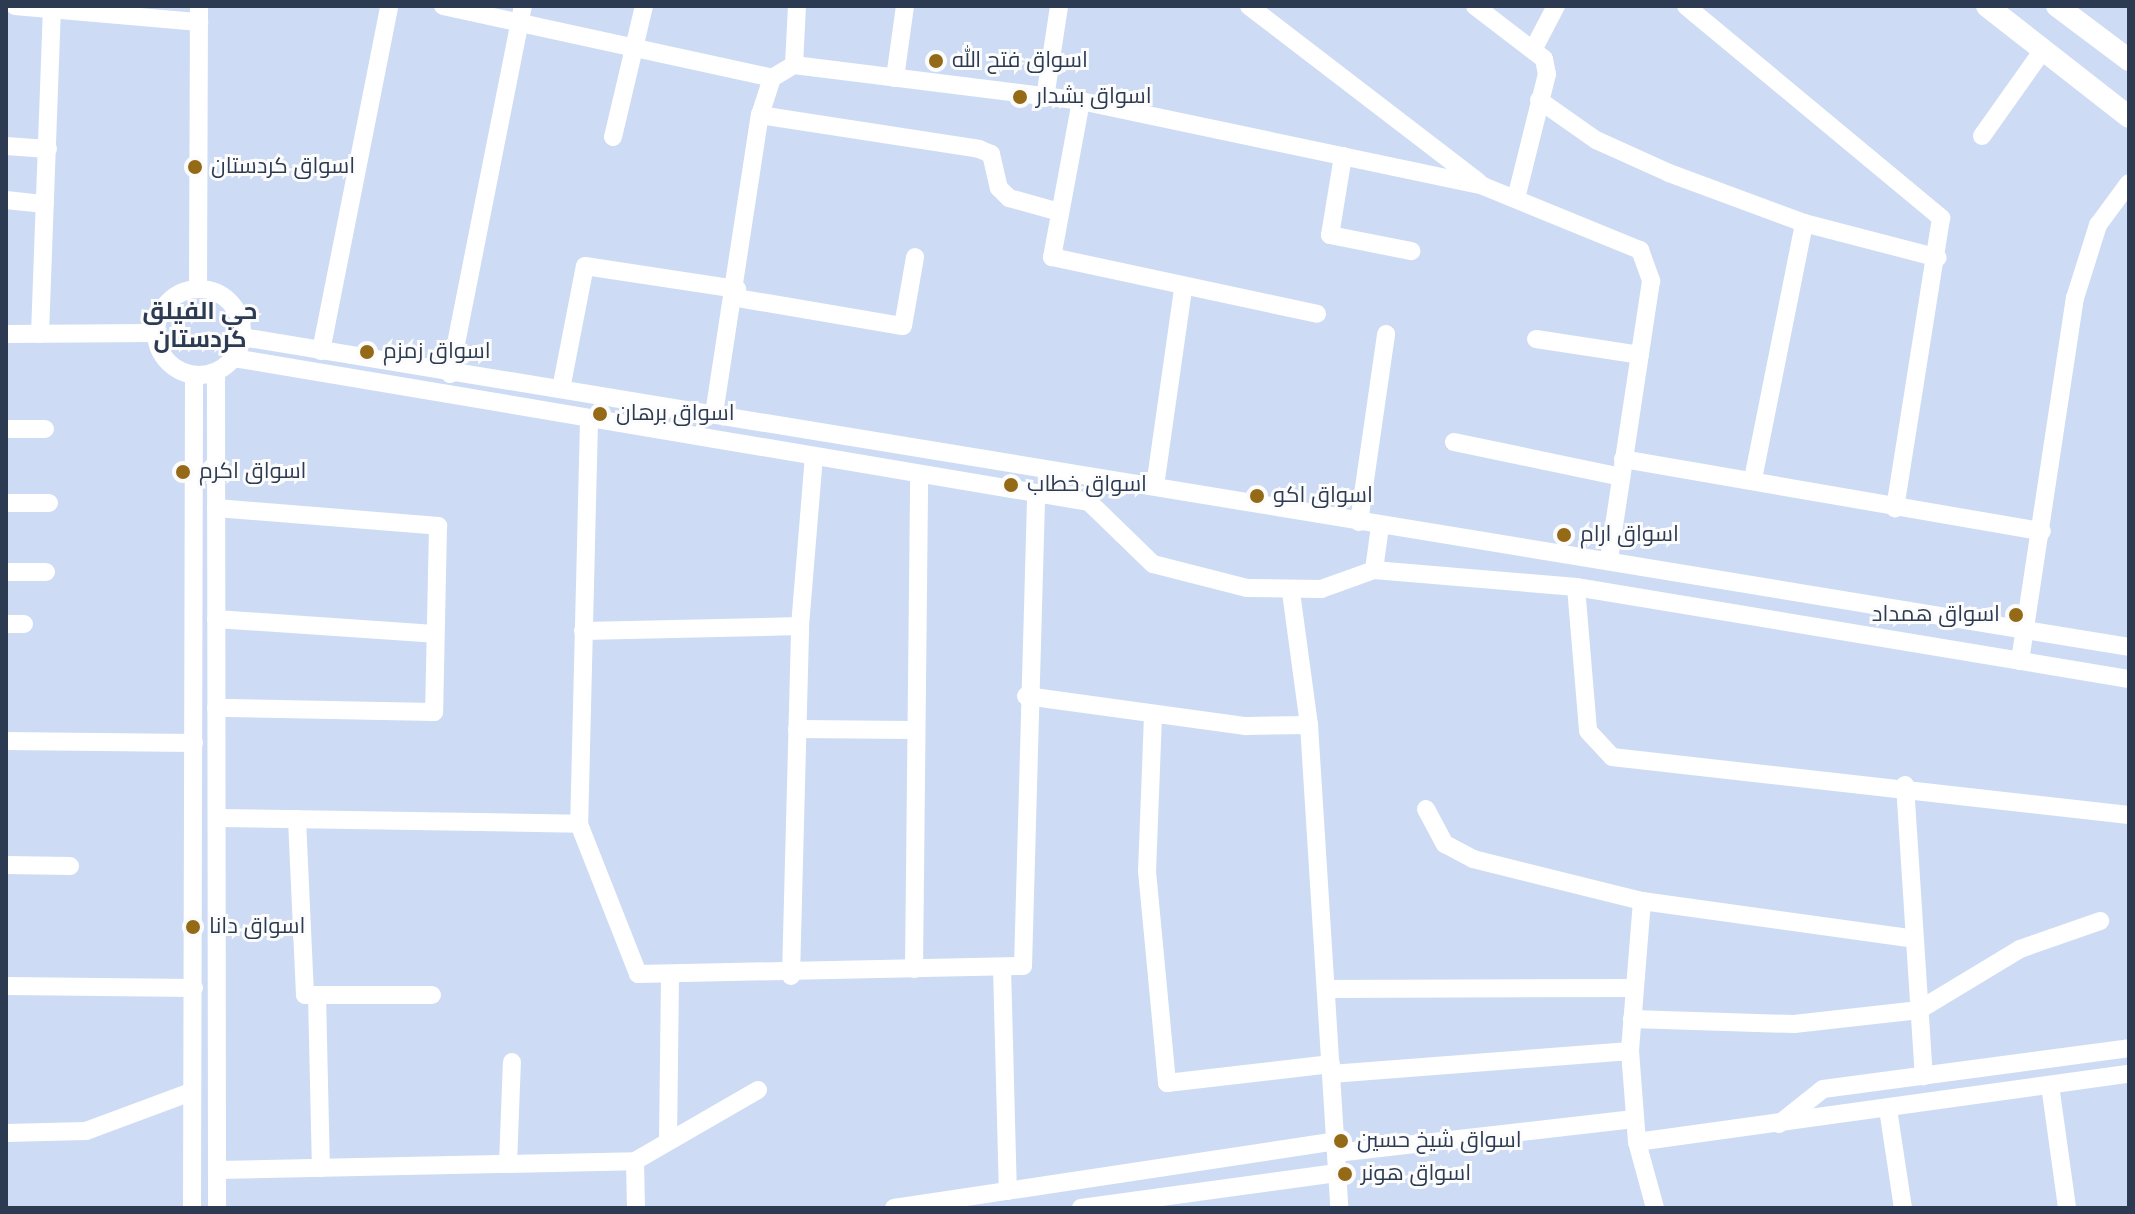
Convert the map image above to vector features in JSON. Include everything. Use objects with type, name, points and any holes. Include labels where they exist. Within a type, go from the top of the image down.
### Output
[{"type":"main road","points":[[1987,6],[2129,117]]},
{"type":"main road","points":[[2057,6],[2129,60]]},
{"type":"street","points":[[15,6],[199,14],[198,289]]},
{"type":"street","points":[[321,351],[389,6]]},
{"type":"street","points":[[443,6],[521,14],[772,78]]},
{"type":"street","points":[[613,137],[644,6]]},
{"type":"street","points":[[794,65],[797,6]]},
{"type":"street","points":[[895,78],[905,6]]},
{"type":"street","points":[[1045,98],[1059,6]]},
{"type":"street","points":[[1249,6],[1483,186]]},
{"type":"street","points":[[1475,6],[1534,48],[1547,74],[1516,198]]},
{"type":"street","points":[[1534,48],[1556,6]]},
{"type":"street","points":[[1686,6],[1932,205],[1943,226],[1895,508]]},
{"type":"street","points":[[40,334],[52,9]]},
{"type":"street","points":[[450,374],[521,14]]},
{"type":"street","points":[[1982,136],[2043,50]]},
{"type":"street","points":[[714,414],[737,293],[760,115],[772,78],[794,65],[1081,101],[1483,186],[1648,259],[1640,355],[1609,558]]},
{"type":"street","points":[[1539,100],[1628,156],[1804,223],[1938,258]]},
{"type":"street","points":[[1081,101],[1056,211],[1056,260],[1183,289],[1317,314]]},
{"type":"street","points":[[760,115],[979,149],[991,154],[999,188],[1009,198],[1056,211]]},
{"type":"street","points":[[6,146],[48,149]]},
{"type":"street","points":[[1343,156],[1330,235],[1411,251]]},
{"type":"street","points":[[2020,661],[2042,531],[2061,364],[2085,256],[2129,183]]},
{"type":"street","points":[[6,200],[45,204]]},
{"type":"street","points":[[1753,479],[1804,223]]},
{"type":"street","points":[[561,389],[585,266],[903,326],[915,257]]},
{"type":"street","points":[[198,289],[228,299],[242,337],[234,358],[216,372],[194,375],[166,361],[155,333],[164,305],[198,289]]},
{"type":"street","points":[[1155,486],[1183,289]]},
{"type":"street","points":[[6,334],[155,333]]},
{"type":"street","points":[[1359,522],[1386,334]]},
{"type":"street","points":[[242,337],[450,374],[561,389],[1155,486],[1380,526],[1609,558],[2129,647]]},
{"type":"street","points":[[1536,339],[1640,355]]},
{"type":"street","points":[[234,358],[589,421],[1089,502],[1108,514],[1134,551],[1153,564],[1291,592],[1374,570],[1576,587],[2129,679]]},
{"type":"street","points":[[216,372],[217,1208]]},
{"type":"street","points":[[192,1208],[194,375]]},
{"type":"street","points":[[589,421],[579,824],[638,974],[791,976],[1023,966],[1026,696],[1036,494]]},
{"type":"street","points":[[6,429],[45,429]]},
{"type":"street","points":[[1454,442],[1622,468],[1753,479],[1895,508],[2042,531]]},
{"type":"street","points":[[791,976],[800,626],[814,457]]},
{"type":"street","points":[[914,969],[912,730],[919,475]]},
{"type":"street","points":[[1108,514],[1115,480]]},
{"type":"street","points":[[6,503],[49,503]]},
{"type":"street","points":[[216,508],[438,526],[434,712],[216,708]]},
{"type":"street","points":[[1374,570],[1380,526]]},
{"type":"street","points":[[6,572],[46,572]]},
{"type":"street","points":[[1576,587],[1588,731],[1612,757],[1905,785],[2129,815]]},
{"type":"street","points":[[1291,592],[1309,725],[1339,1208]]},
{"type":"street","points":[[216,619],[434,634]]},
{"type":"street","points":[[583,631],[800,626]]},
{"type":"street","points":[[1026,696],[1153,716],[1309,725]]},
{"type":"street","points":[[1153,716],[1147,871],[1167,1083],[1331,1069],[1630,1051]]},
{"type":"street","points":[[797,729],[912,730]]},
{"type":"street","points":[[6,741],[194,743]]},
{"type":"street","points":[[1905,785],[1910,938],[1924,1076]]},
{"type":"street","points":[[1426,809],[1456,853],[1642,901],[1910,938]]},
{"type":"street","points":[[217,818],[579,824]]},
{"type":"street","points":[[297,819],[305,995],[432,995]]},
{"type":"street","points":[[6,865],[70,866]]},
{"type":"street","points":[[1642,901],[1630,1051],[1637,1142],[1655,1208]]},
{"type":"street","points":[[1632,1019],[1794,1024],[1919,1010],[2020,949],[2100,921]]},
{"type":"street","points":[[1002,967],[1008,1191]]},
{"type":"street","points":[[668,1141],[670,974]]},
{"type":"street","points":[[6,986],[194,988]]},
{"type":"street","points":[[1326,989],[1634,988]]},
{"type":"street","points":[[317,995],[321,1168]]},
{"type":"street","points":[[1779,1124],[1823,1089],[2129,1048]]},
{"type":"street","points":[[508,1164],[512,1062]]},
{"type":"street","points":[[1999,1066],[2003,1092]]},
{"type":"street","points":[[1637,1142],[2129,1074]]},
{"type":"street","points":[[2050,1085],[2067,1208]]},
{"type":"street","points":[[217,1170],[635,1161],[758,1090]]},
{"type":"street","points":[[6,1133],[86,1131],[191,1092]]},
{"type":"street","points":[[1888,1109],[1903,1208]]},
{"type":"street","points":[[894,1208],[1336,1147],[1634,1119]]},
{"type":"street","points":[[635,1161],[636,1208]]},
{"type":"street","points":[[1081,1208],[1337,1173]]},
{"type":"place","name":"اسواق فتح الله","points":[[936,61]]},
{"type":"place","name":"اسواق بشدار","points":[[1020,97]]},
{"type":"place","name":"اسواق كردستان","points":[[195,167]]},
{"type":"place","name":"اسواق زمزم","points":[[367,352]]},
{"type":"place","name":"اسواق برهان","points":[[600,414]]},
{"type":"place","name":"اسواق اكرم","points":[[183,472]]},
{"type":"place","name":"اسواق خطاب","points":[[1011,485]]},
{"type":"place","name":"اسواق اكو","points":[[1257,496]]},
{"type":"place","name":"اسواق ارام","points":[[1564,535]]},
{"type":"place","name":"اسواق همداد","points":[[2016,615]]},
{"type":"place","name":"اسواق دانا","points":[[193,927]]},
{"type":"place","name":"اسواق شيخ حسين","points":[[1341,1141]]},
{"type":"place","name":"اسواق هونر","points":[[1345,1174]]},
{"type":"district","name":"حي الفيلق كردستان","points":[[200,326]]}]
